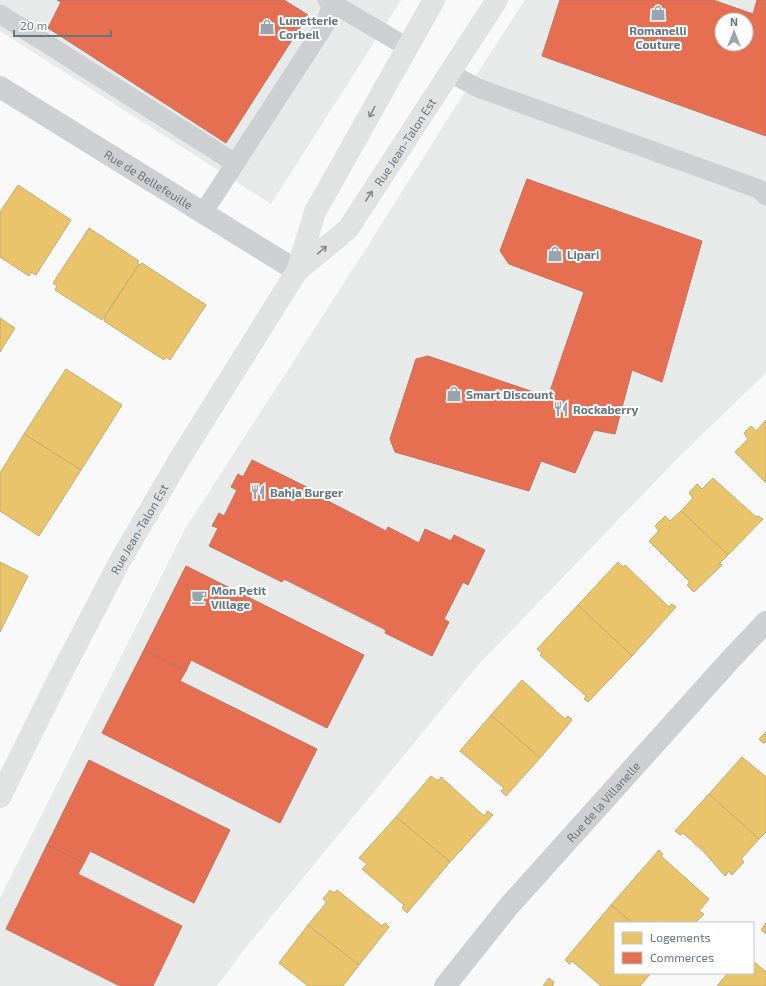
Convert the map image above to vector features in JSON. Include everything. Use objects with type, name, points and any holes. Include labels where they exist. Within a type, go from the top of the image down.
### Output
[{"type":"main road","name":"Rue Jean-Talon Est","points":[[0,797],[58,680],[120,561],[179,460],[297,271],[315,212],[434,0]]},
{"type":"main road","name":"Rue Jean-Talon Est","points":[[297,271],[348,229],[497,0]]},
{"type":"street","name":"Rue de Bellefeuille","points":[[2,93],[297,271]]},
{"type":"street","name":"Rue de la Villanelle","points":[[445,986],[509,906],[766,622]]},
{"type":"lane","points":[[203,213],[325,25],[330,1],[407,47]]},
{"type":"lane","points":[[0,14],[235,163]]},
{"type":"lane","points":[[450,73],[478,88],[759,189],[766,196]]},
{"type":"shaded area","points":[[0,0],[401,0],[271,204],[0,31]]},
{"type":"shaded area","points":[[525,0],[766,0],[766,373],[683,453],[479,664],[243,951],[217,986],[0,986],[0,898],[185,529]]},
{"type":"building: Logements","points":[[18,185],[71,220],[36,275],[31,272],[29,276],[0,257],[0,212]]},
{"type":"building: Logements","points":[[89,228],[139,261],[137,263],[139,264],[102,320],[55,290],[57,286],[53,283]]},
{"type":"building: Logements","points":[[142,263],[206,305],[170,360],[166,357],[164,360],[104,321],[105,317],[139,264],[140,265]]},
{"type":"building: Logements","points":[[0,318],[15,328],[0,352]]},
{"type":"building: Logements","points":[[66,369],[122,405],[81,470],[24,434]]},
{"type":"building: Logements","points":[[766,420],[766,483],[735,452],[748,439],[744,433],[751,426],[756,431]]},
{"type":"building: Logements","points":[[24,434],[81,470],[39,536],[0,511],[0,473]]},
{"type":"building: Logements","points":[[713,478],[756,517],[758,516],[763,519],[728,555],[681,511],[693,498],[689,493],[697,484],[702,489]]},
{"type":"building: Logements","points":[[681,511],[728,555],[719,564],[722,565],[694,592],[687,585],[690,582],[649,541],[659,531],[655,526],[665,516],[670,521]]},
{"type":"building: Logements","points":[[0,562],[28,576],[0,632]]},
{"type":"building: Logements","points":[[618,562],[623,567],[625,565],[669,607],[672,604],[676,607],[632,656],[578,605]]},
{"type":"building: Logements","points":[[578,605],[632,656],[588,702],[584,699],[586,696],[540,655],[542,653],[537,649]]},
{"type":"building: Logements","points":[[522,680],[565,719],[568,716],[572,720],[540,758],[491,715]]},
{"type":"building: Logements","points":[[491,715],[540,758],[506,796],[501,791],[504,788],[460,751]]},
{"type":"building: Logements","points":[[766,732],[766,742],[763,743],[759,739]]},
{"type":"building: Logements","points":[[742,757],[766,777],[766,832],[759,839],[709,794]]},
{"type":"building: Logements","points":[[431,776],[438,781],[441,777],[484,816],[488,811],[493,815],[450,862],[396,817]]},
{"type":"building: Logements","points":[[709,794],[759,839],[741,859],[744,862],[732,875],[729,871],[725,876],[704,852],[683,833],[680,835],[675,831]]},
{"type":"building: Logements","points":[[396,817],[450,862],[407,913],[402,908],[404,905],[362,869],[367,864],[359,858]]},
{"type":"building: Logements","points":[[659,850],[663,854],[661,856],[709,899],[699,911],[704,914],[696,922],[631,922],[611,905]]},
{"type":"building: Logements","points":[[330,890],[334,893],[337,890],[382,926],[385,923],[389,927],[359,965],[308,925],[327,902],[323,899]]},
{"type":"building: Logements","points":[[611,905],[631,922],[614,922],[614,974],[650,974],[640,986],[601,986],[572,961],[569,964],[565,960]]},
{"type":"building: Logements","points":[[766,923],[766,934],[761,930]]},
{"type":"building: Logements","points":[[308,925],[359,965],[343,986],[308,986],[279,963]]},
{"type":"building: Logements","points":[[754,962],[766,972],[766,986],[717,986],[727,974],[754,974]]},
{"type":"building: Logements","points":[[549,978],[554,982],[552,984],[554,986],[543,986]]},
{"type":"building: Commerces","points":[[57,0],[284,0],[308,15],[226,143],[48,28],[61,2]]},
{"type":"building: Commerces","points":[[560,0],[713,0],[747,12],[714,12],[714,52],[754,52],[754,12],[757,0],[766,0],[766,136],[542,56]]},
{"type":"building: Commerces","points":[[527,179],[702,241],[662,382],[632,370],[615,434],[594,430],[575,473],[541,461],[529,491],[395,452],[390,439],[416,359],[428,356],[548,397],[584,292],[509,264],[500,251]]},
{"type":"building: Commerces","points":[[252,460],[325,496],[324,499],[386,531],[388,527],[419,543],[425,529],[451,541],[454,535],[485,550],[468,585],[463,582],[444,619],[449,622],[432,656],[385,633],[386,630],[284,579],[282,582],[209,546],[218,528],[212,526],[219,513],[224,516],[237,490],[231,487],[238,474],[243,477]]},
{"type":"building: Commerces","points":[[186,566],[364,655],[327,728],[191,660],[186,671],[144,650]]},
{"type":"building: Commerces","points":[[144,650],[186,671],[180,681],[317,749],[280,823],[102,733]]},
{"type":"building: Commerces","points":[[89,760],[230,830],[194,903],[90,851],[84,863],[47,845]]},
{"type":"building: Commerces","points":[[47,845],[84,863],[78,874],[182,926],[153,986],[120,986],[6,929]]},
{"type":"place","name":"Romanelli Couture","points":[[658,13]]},
{"type":"place","name":"Lunetterie Corbeil","points":[[267,27]]},
{"type":"place","name":"Lipari","points":[[555,254]]},
{"type":"place","name":"Smart Discount","points":[[454,394]]},
{"type":"place","name":"Rockaberry","points":[[561,409]]},
{"type":"place","name":"Bahja Burger","points":[[258,492]]},
{"type":"place","name":"Mon Petit Village","points":[[199,597]]}]
